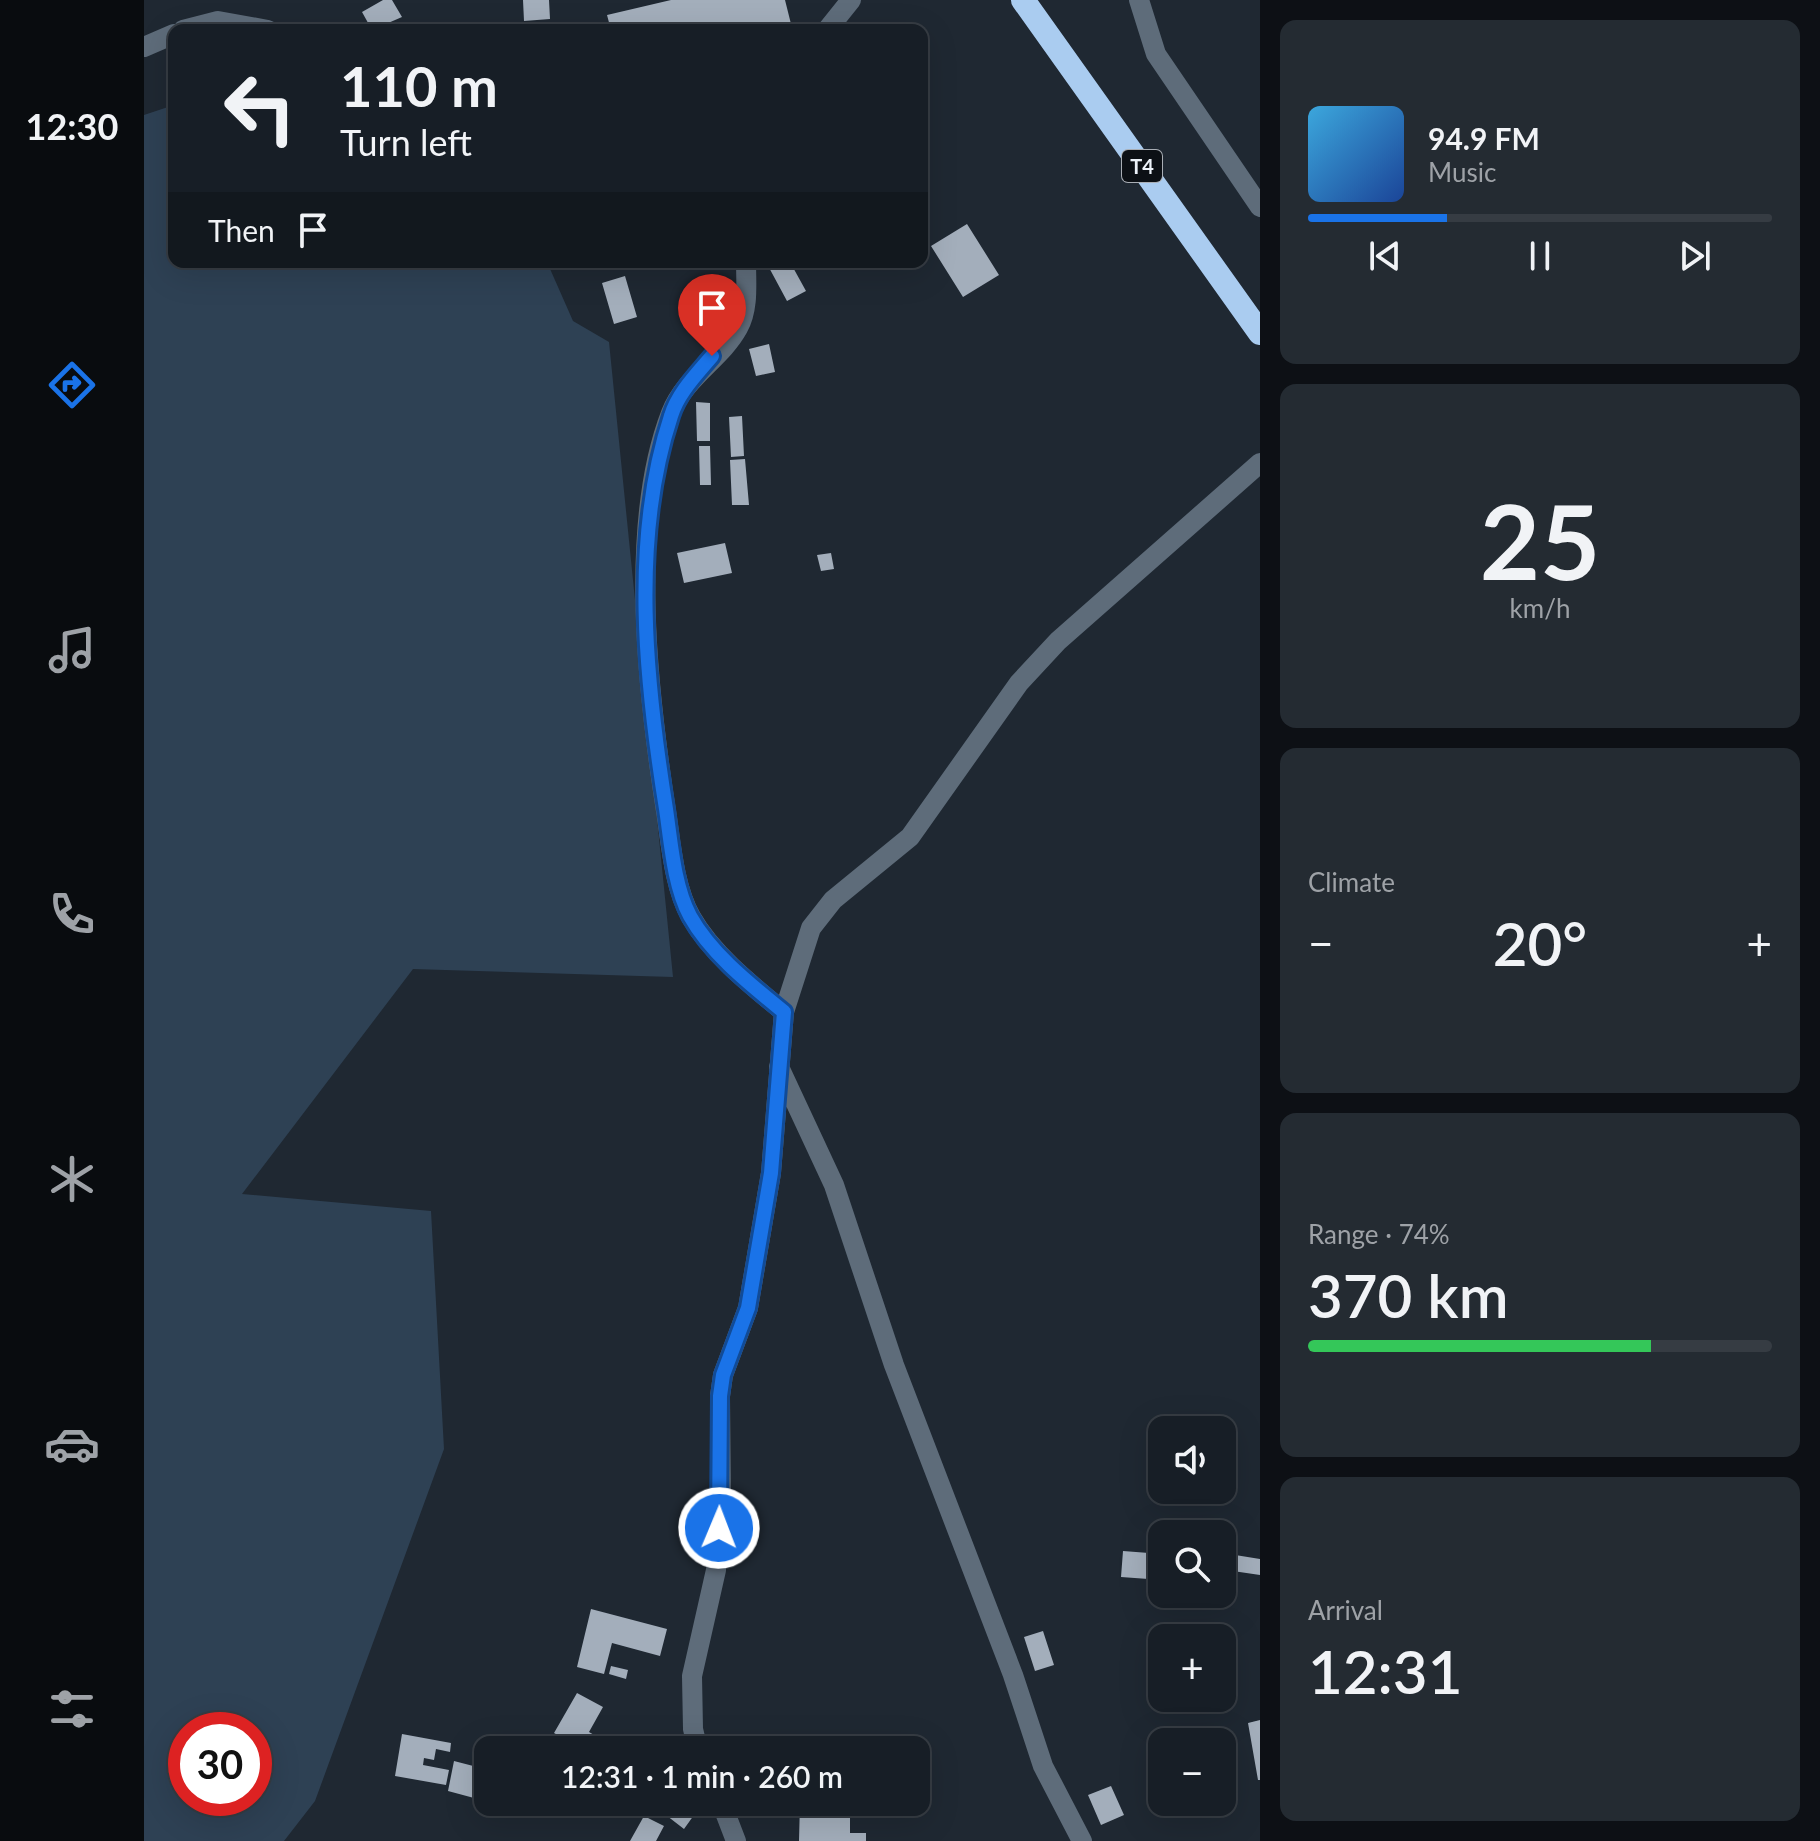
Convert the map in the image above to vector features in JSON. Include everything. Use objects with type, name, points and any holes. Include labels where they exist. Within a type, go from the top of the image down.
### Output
[{"type":"highway","name":"T4","points":[[1023,0],[1260,333]]},
{"type":"street","points":[[832,24],[851,0]]},
{"type":"street","points":[[1139,0],[1156,54],[1260,207]]},
{"type":"street","points":[[206,24],[218,21],[235,24]]},
{"type":"street","points":[[144,47],[168,37]]},
{"type":"street","points":[[746,268],[744,311],[739,327],[681,394],[671,413],[659,458],[649,537],[646,669],[669,830],[684,900],[699,929],[724,958],[784,1012]]},
{"type":"street","points":[[695,1736],[692,1676],[716,1570],[721,1507],[720,1396],[723,1375],[748,1308],[771,1173],[784,1012],[799,956],[822,913],[910,837],[1019,683],[1097,604],[1260,463]]},
{"type":"street","points":[[778,1065],[834,1185],[894,1365],[1013,1675],[1043,1766],[1082,1841]]},
{"type":"street","points":[[726,1816],[736,1841]]},
{"type":"shaded area","points":[[168,107],[168,268],[550,268],[573,321],[609,342],[673,977],[413,969],[242,1194],[431,1211],[444,1449],[315,1801],[284,1841],[144,1841],[144,115]]},
{"type":"building","points":[[383,0],[392,0],[402,17],[386,24],[369,24],[362,12]]},
{"type":"building","points":[[523,0],[549,0],[550,19],[524,21]]},
{"type":"building","points":[[671,0],[785,0],[791,24],[609,24],[607,15]]},
{"type":"building","points":[[967,224],[999,275],[963,297],[931,246]]},
{"type":"building","points":[[769,268],[793,268],[806,291],[787,301]]},
{"type":"building","points":[[625,276],[637,317],[614,324],[602,283]]},
{"type":"building","points":[[769,344],[775,372],[756,376],[749,349]]},
{"type":"building","points":[[696,402],[710,403],[710,441],[697,441]]},
{"type":"building","points":[[742,416],[744,456],[731,457],[729,417]]},
{"type":"building","points":[[699,446],[710,446],[711,485],[700,485]]},
{"type":"building","points":[[745,459],[749,505],[732,505],[730,460]]},
{"type":"building","points":[[725,543],[732,573],[684,583],[677,553]]},
{"type":"building","points":[[831,553],[834,569],[821,571],[817,555]]},
{"type":"building","points":[[1123,1551],[1148,1553],[1148,1579],[1121,1577]]},
{"type":"building","points":[[1236,1555],[1260,1559],[1260,1575],[1236,1571]]},
{"type":"building","points":[[591,1609],[667,1629],[660,1656],[612,1643],[604,1674],[577,1667]]},
{"type":"building","points":[[1043,1631],[1054,1665],[1035,1671],[1024,1637]]},
{"type":"building","points":[[611,1666],[628,1670],[626,1679],[609,1674]]},
{"type":"building","points":[[577,1693],[603,1707],[589,1732],[596,1736],[559,1736],[554,1733]]},
{"type":"building","points":[[1260,1720],[1260,1780],[1258,1780],[1248,1723]]},
{"type":"building","points":[[402,1734],[451,1743],[450,1752],[436,1749],[434,1760],[424,1758],[423,1765],[449,1770],[446,1785],[395,1776]]},
{"type":"building","points":[[454,1761],[474,1766],[474,1798],[448,1791]]},
{"type":"building","points":[[1111,1786],[1124,1815],[1101,1825],[1088,1795]]},
{"type":"building","points":[[644,1816],[664,1826],[656,1841],[630,1841]]},
{"type":"building","points":[[667,1816],[693,1816],[684,1829]]},
{"type":"building","points":[[800,1816],[850,1816],[850,1833],[866,1833],[866,1841],[799,1841]]},
{"type":"route","points":[[712,356],[681,394],[671,413],[659,458],[649,537],[646,669],[669,830],[690,915],[724,958],[784,1012],[771,1173],[748,1308],[723,1375],[720,1396],[719,1528]]}]
